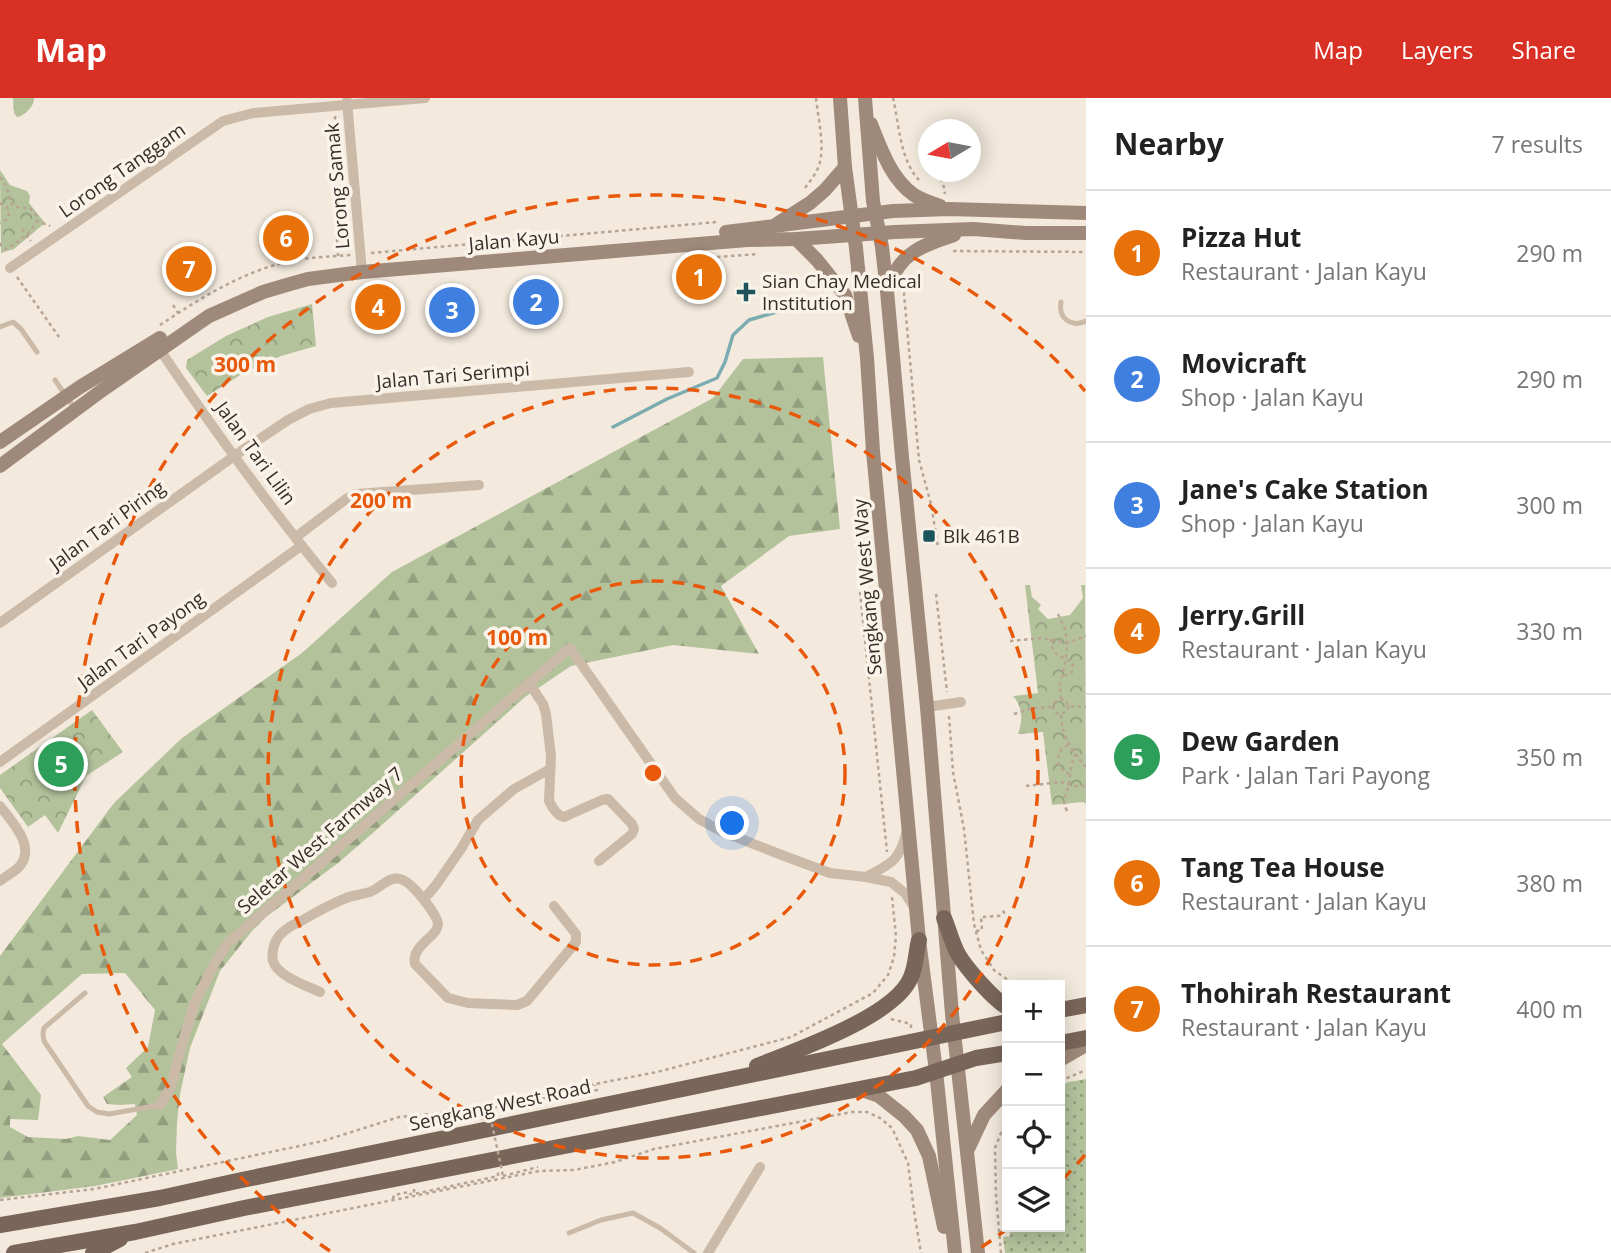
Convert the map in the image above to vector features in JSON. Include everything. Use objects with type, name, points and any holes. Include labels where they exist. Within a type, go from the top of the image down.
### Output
[{"type":"main road","name":"Sengkang West Way","points":[[840,98],[845,167],[867,358],[873,451],[916,910],[936,1071],[952,1253]]},
{"type":"main road","points":[[866,106],[885,158],[902,186],[917,197],[947,205]]},
{"type":"main road","points":[[866,106],[874,212],[887,291],[927,707],[944,918],[978,1253]]},
{"type":"main road","points":[[772,227],[810,203],[845,167]]},
{"type":"main road","name":"Jalan Kayu","points":[[0,442],[66,397],[209,316],[263,292],[308,279],[361,268],[772,227],[874,212],[947,205],[1086,213]]},
{"type":"main road","points":[[887,291],[897,266],[918,248],[973,229]]},
{"type":"main road","name":"Jalan Kayu","points":[[361,268],[879,233],[973,229],[1026,233],[1086,233]]},
{"type":"main road","points":[[796,239],[845,295],[867,358]]},
{"type":"main road","name":"Jalan Kayu","points":[[0,466],[157,346]]},
{"type":"main road","points":[[944,918],[959,955],[1002,1003]]},
{"type":"main road","points":[[712,1083],[810,1045],[883,1009],[900,995],[911,978],[919,940]]},
{"type":"main road","points":[[1065,1009],[1086,1005]]},
{"type":"main road","name":"Sengkang West Road","points":[[0,1224],[160,1198],[1002,1022]]},
{"type":"main road","points":[[1065,1042],[1086,1038]]},
{"type":"main road","points":[[1065,1057],[1086,1045]]},
{"type":"main road","points":[[14,1253],[916,1078],[976,1058],[1002,1054]]},
{"type":"main road","points":[[859,1089],[879,1096],[917,1130],[929,1156],[952,1253]]},
{"type":"main road","points":[[968,1149],[984,1115],[1002,1095]]},
{"type":"main road","points":[[93,1253],[135,1231]]},
{"type":"street","name":"Lorong Tanggam","points":[[10,268],[223,121],[253,113],[334,106],[347,102],[425,98]]},
{"type":"street","name":"Lorong Samak","points":[[347,102],[361,268]]},
{"type":"street","name":"Jalan Tari Lilin","points":[[157,346],[234,456],[332,583]]},
{"type":"street","name":"Jalan Tari Serimpi","points":[[234,456],[288,420],[309,409],[331,404],[689,372]]},
{"type":"street","name":"Jalan Tari Piring","points":[[0,624],[234,456]]},
{"type":"street","name":"Jalan Tari Payong","points":[[0,762],[299,542],[346,499],[356,494],[479,485]]},
{"type":"street","name":"Seletar West Farmway 7","points":[[160,1105],[171,1087],[195,1002],[228,943],[570,648],[675,798],[699,819],[722,831],[830,873],[866,877]]},
{"type":"street","points":[[529,683],[545,709],[551,756],[548,801],[560,817],[564,817],[608,799],[634,829],[632,834],[599,861]]},
{"type":"street","points":[[927,707],[961,702]]},
{"type":"street","points":[[424,899],[461,849],[478,820],[513,789],[550,769]]},
{"type":"street","points":[[0,806],[22,837],[26,854],[17,869],[0,881]]},
{"type":"street","points":[[866,877],[898,856],[908,824]]},
{"type":"street","points":[[866,877],[891,882],[905,892],[916,910]]},
{"type":"street","points":[[320,992],[279,972],[273,961],[276,941],[282,932],[319,911],[350,897],[373,891],[390,879],[403,879],[424,899],[438,921],[436,930],[418,949],[414,958],[415,964],[448,998],[468,1003],[508,1006],[527,1001],[576,942],[576,934],[554,906]]},
{"type":"street","points":[[708,1253],[760,1167]]},
{"type":"lane","points":[[1062,302],[1061,312],[1066,321],[1076,324],[1086,321]]},
{"type":"lane","points":[[0,327],[10,323],[18,325],[37,352]]},
{"type":"lane","points":[[54,380],[76,410]]},
{"type":"lane","points":[[85,993],[44,1028],[44,1041],[51,1052],[88,1106],[97,1112],[109,1114],[160,1105]]},
{"type":"lane","points":[[569,1233],[601,1220],[633,1213],[660,1228],[694,1253]]},
{"type":"path","points":[[801,194],[820,161],[816,98]]},
{"type":"path","points":[[893,98],[905,155],[918,180]]},
{"type":"path","points":[[334,106],[344,230],[337,238],[338,256]]},
{"type":"path","points":[[0,177],[8,191],[11,216],[0,223]]},
{"type":"path","points":[[942,182],[947,205]]},
{"type":"path","points":[[0,203],[17,209],[30,208],[37,216],[35,226],[11,246],[6,249],[0,243]]},
{"type":"path","points":[[37,220],[59,231]]},
{"type":"path","points":[[423,248],[717,222]]},
{"type":"path","points":[[22,229],[35,247]]},
{"type":"path","points":[[946,251],[1086,252]]},
{"type":"path","points":[[749,255],[761,254]]},
{"type":"path","points":[[10,268],[59,337]]},
{"type":"path","points":[[909,275],[904,294],[919,460],[931,503],[938,547]]},
{"type":"path","points":[[173,305],[178,313]]},
{"type":"path","points":[[860,592],[888,865]]},
{"type":"path","points":[[936,594],[953,772],[964,829],[976,931],[981,950],[994,970],[1008,980]]},
{"type":"path","points":[[1058,614],[1065,629],[1067,643],[1061,699]]},
{"type":"path","points":[[862,627],[872,626]]},
{"type":"path","points":[[1010,641],[1042,638],[1067,643],[1086,636]]},
{"type":"path","points":[[1051,639],[1053,651],[1073,663],[1071,674],[1062,676]]},
{"type":"path","points":[[1053,707],[1056,713],[1067,711],[1066,701],[1061,699]]},
{"type":"path","points":[[1053,707],[1055,702],[1061,699]]},
{"type":"path","points":[[1068,706],[1086,707]]},
{"type":"path","points":[[1014,714],[1033,708],[1053,707]]},
{"type":"path","points":[[1061,714],[1061,729],[1068,744],[1086,767]]},
{"type":"path","points":[[1068,744],[1063,747],[1058,759],[1059,767],[1069,774]]},
{"type":"path","points":[[1067,811],[1064,799],[1075,755]]},
{"type":"path","points":[[1026,786],[1061,782],[1086,786]]},
{"type":"path","points":[[451,1114],[657,1072],[791,1037],[833,1015],[873,992],[888,975],[894,957],[896,936],[891,882]]},
{"type":"path","points":[[976,931],[982,930],[981,917],[1000,917],[1004,913],[1003,909]]},
{"type":"path","points":[[1065,1078],[1086,1070]]},
{"type":"path","points":[[451,1114],[452,1121],[492,1112],[491,1108],[567,1094],[568,1098],[597,1090],[594,1084]]},
{"type":"path","points":[[0,1200],[94,1189],[323,1141],[399,1117],[503,1111]]},
{"type":"path","points":[[490,1112],[503,1175],[538,1167]]},
{"type":"path","points":[[145,1253],[173,1244],[393,1199],[539,1171],[574,1170],[615,1162],[654,1149],[852,1112],[867,1112],[892,1128],[908,1163],[921,1253]]},
{"type":"path","points":[[1001,1253],[995,1148],[1002,1130]]},
{"type":"path","points":[[393,1199],[394,1195],[409,1192],[414,1194]]},
{"type":"green space","points":[[13,98],[34,98],[34,101],[26,112],[17,117],[14,113]]},
{"type":"green space","points":[[0,170],[10,185],[27,191],[30,196],[29,203],[45,223],[14,249],[1,253]]},
{"type":"green space","points":[[312,304],[316,346],[281,356],[245,372],[207,396],[186,368],[187,360],[226,336],[268,317]]},
{"type":"green space","points":[[823,357],[840,529],[789,536],[721,586],[759,654],[673,645],[571,666],[525,697],[338,863],[266,917],[220,971],[190,1048],[180,1094],[176,1152],[178,1169],[95,1186],[0,1198],[0,956],[114,803],[182,738],[302,653],[392,572],[713,398],[743,359]],"holes":[[[125,973],[155,1010],[148,1047],[126,1068],[132,1077],[103,1097],[107,1104],[135,1104],[137,1115],[110,1140],[78,1136],[66,1139],[28,1137],[10,1127],[10,1119],[38,1120],[41,1095],[2,1044],[82,974]]]},
{"type":"green space","points":[[1025,585],[1030,585],[1032,597],[1041,605],[1038,609],[1048,619],[1070,615],[1083,598],[1081,585],[1085,585],[1086,804],[1052,805],[1043,732],[1018,734],[1021,714],[1013,696],[1038,693]]},
{"type":"green space","points":[[92,710],[123,752],[86,776],[58,833],[45,815],[28,827],[0,788],[0,775]]},
{"type":"green space","points":[[1086,1079],[1086,1253],[1005,1253],[1003,1237],[1010,1236],[1010,1232],[1065,1232],[1065,1084]]},
{"type":"waterway","points":[[613,427],[667,399],[717,378],[733,335],[749,320],[783,310]]},
{"type":"place","name":"Tang Tea House","points":[[286,238]]},
{"type":"place","name":"Thohirah Restaurant","points":[[189,269]]},
{"type":"place","name":"Pizza Hut","points":[[699,277]]},
{"type":"place","name":"Sian Chay Medical Institution","points":[[746,292]]},
{"type":"place","name":"Movicraft","points":[[536,302]]},
{"type":"place","name":"Jerry.Grill","points":[[378,307]]},
{"type":"place","name":"Jane's Cake Station","points":[[452,310]]},
{"type":"place","name":"Blk 461B","points":[[929,536]]},
{"type":"place","name":"Dew Garden","points":[[61,764]]}]
